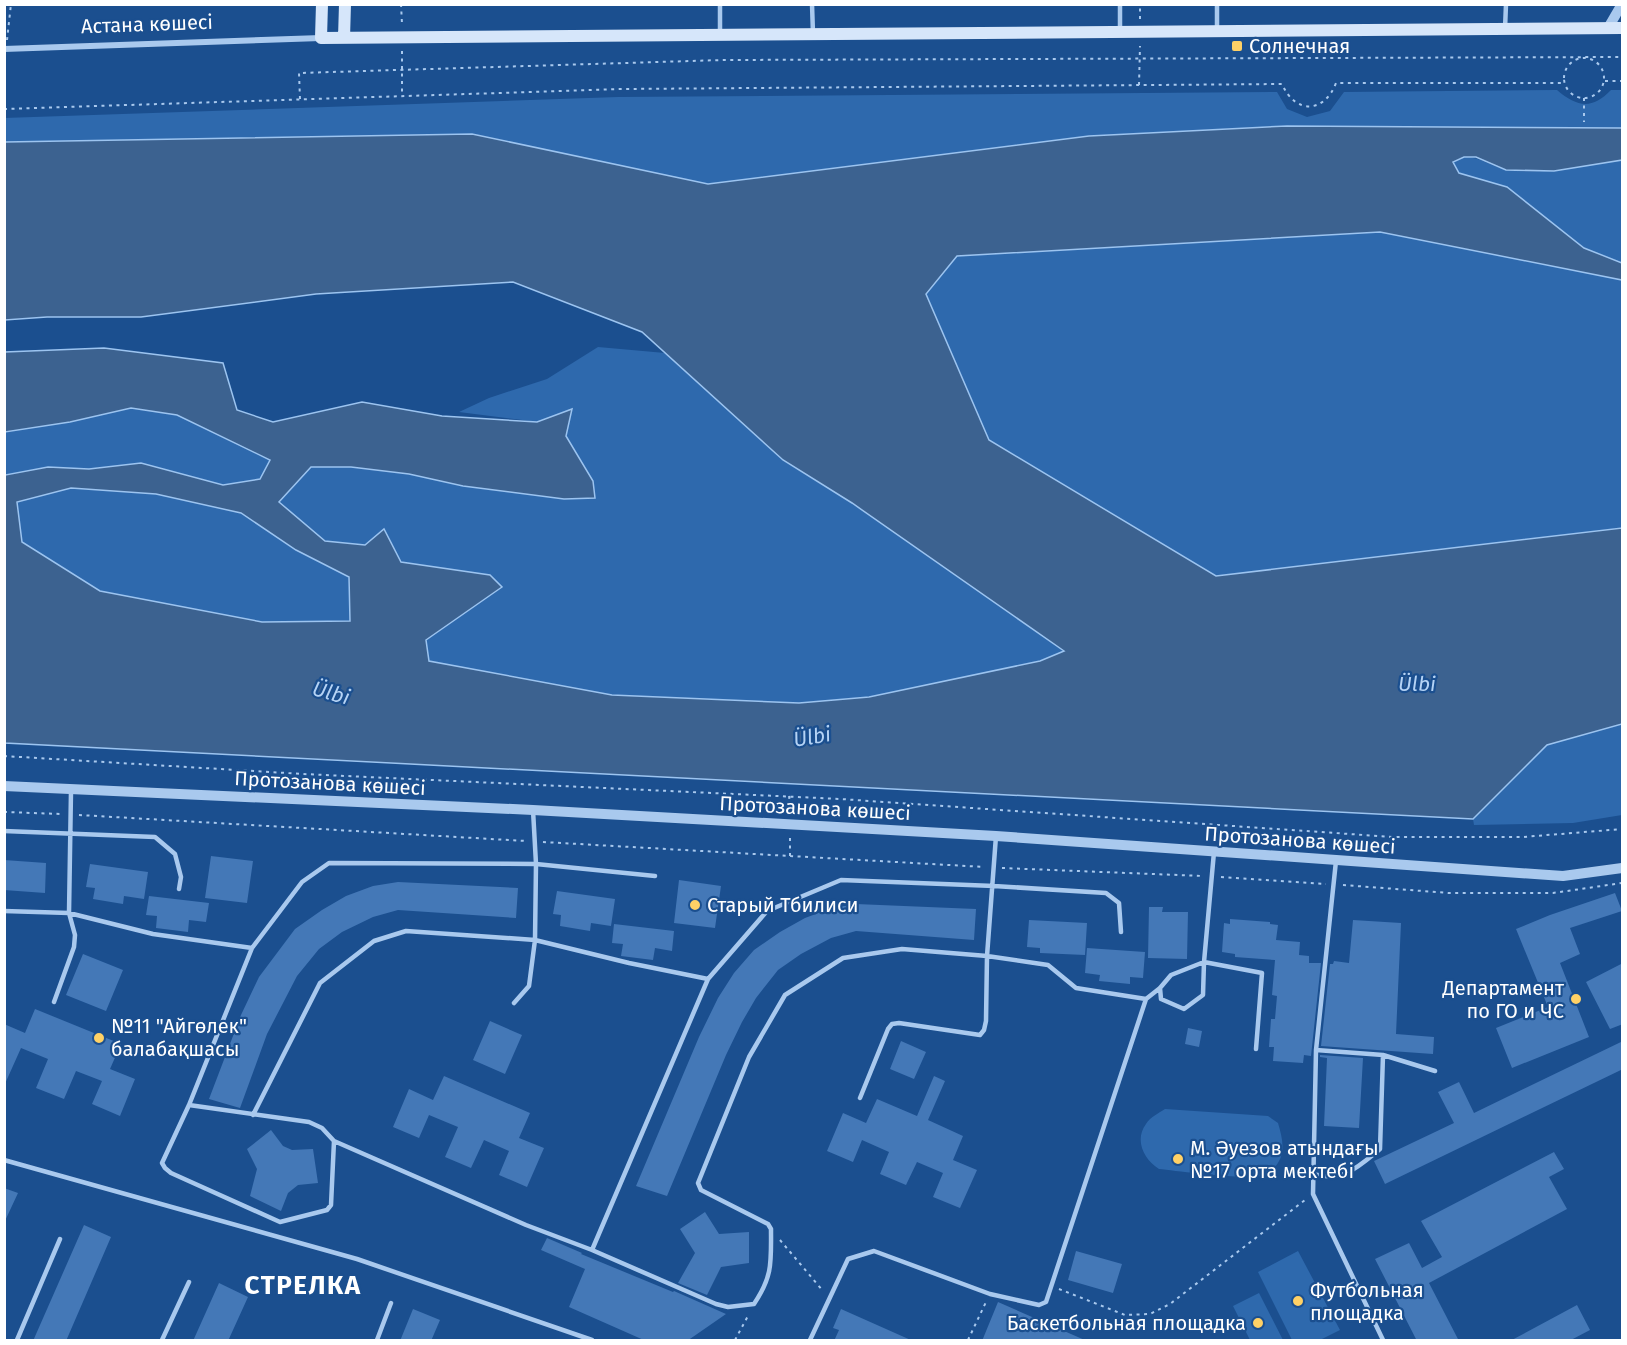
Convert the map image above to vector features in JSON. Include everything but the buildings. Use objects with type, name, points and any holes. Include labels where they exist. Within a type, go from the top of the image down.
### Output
[{"type":"main road","points":[[321,38],[322,4]]},
{"type":"main road","points":[[344,38],[345,4]]},
{"type":"main road","name":"Астана көшесі","points":[[321,38],[1623,28]]},
{"type":"street","points":[[1608,28],[1622,4]]},
{"type":"street","name":"Астана көшесі","points":[[5,49],[321,38]]},
{"type":"street","name":"Протозанова көшесі","points":[[4,786],[533,810],[996,836],[1563,876],[1623,868]]},
{"type":"lane","points":[[720,4],[720,35]]},
{"type":"lane","points":[[812,4],[813,34]]},
{"type":"lane","points":[[1120,4],[1120,32]]},
{"type":"lane","points":[[1217,4],[1217,31]]},
{"type":"lane","points":[[1506,4],[1506,29]]},
{"type":"lane","points":[[54,1002],[74,947],[75,935],[69,913],[71,790]]},
{"type":"lane","points":[[514,1003],[529,986],[535,940],[536,864],[533,810]]},
{"type":"lane","points":[[4,831],[155,837],[175,854],[181,877],[179,889]]},
{"type":"lane","points":[[860,1098],[892,1024],[899,1023],[980,1035],[984,1030],[996,836]]},
{"type":"lane","points":[[1160,988],[1161,999],[1184,1009],[1203,995],[1214,852]]},
{"type":"lane","points":[[1336,861],[1316,1050],[1313,1194],[1383,1341]]},
{"type":"lane","points":[[334,1141],[331,1205],[327,1210],[280,1222],[165,1168],[162,1163],[189,1105],[252,948],[302,882],[329,863],[536,864],[655,876]]},
{"type":"lane","points":[[592,1250],[708,979],[766,911],[842,880],[994,886],[1106,893],[1119,903],[1121,932]]},
{"type":"lane","points":[[4,911],[69,913],[153,934],[252,948]]},
{"type":"lane","points":[[253,1115],[320,983],[374,940],[406,931],[535,940],[708,979]]},
{"type":"lane","points":[[189,1105],[309,1122],[322,1128],[334,1141],[526,1224],[728,1307],[754,1304],[764,1289],[771,1269],[771,1229],[768,1224],[701,1190],[698,1183],[749,1057],[785,995],[843,958],[902,949],[987,956],[1048,965],[1076,988],[1146,999]]},
{"type":"lane","points":[[810,1341],[848,1259],[874,1251],[990,1294],[1039,1305],[1046,1302],[1146,999],[1171,975],[1204,962],[1262,973],[1256,1049]]},
{"type":"lane","points":[[1316,1050],[1383,1055],[1435,1071]]},
{"type":"lane","points":[[1312,1174],[1329,1179],[1355,1170],[1380,1149],[1383,1055]]},
{"type":"lane","points":[[4,1160],[357,1259],[592,1341]]},
{"type":"lane","points":[[17,1341],[60,1239]]},
{"type":"lane","points":[[162,1341],[189,1282]]},
{"type":"lane","points":[[377,1341],[391,1303]]},
{"type":"path","points":[[5,49],[11,4]]},
{"type":"path","points":[[300,99],[299,74],[402,69],[735,60],[1623,57]]},
{"type":"path","points":[[1577,58],[1593,59],[1605,72],[1605,81],[1595,95],[1584,98],[1573,95],[1564,83],[1566,68],[1577,58]]},
{"type":"path","points":[[402,69],[402,96]]},
{"type":"path","points":[[1605,81],[1623,81]]},
{"type":"path","points":[[4,109],[622,89],[1282,84],[1288,97],[1299,105],[1311,107],[1322,103],[1331,95],[1336,83],[1564,83]]},
{"type":"path","points":[[1584,98],[1584,122]]},
{"type":"path","points":[[4,756],[303,774],[841,800],[1393,837],[1523,837],[1623,829]]},
{"type":"path","points":[[4,812],[994,867],[1212,876],[1449,893],[1553,893],[1623,883]]},
{"type":"path","points":[[1051,1286],[1125,1315],[1149,1314],[1170,1304],[1313,1194]]},
{"type":"path","points":[[771,1229],[830,1299]]},
{"type":"path","points":[[968,1341],[990,1294]]},
{"type":"path","points":[[735,1341],[754,1304]]},
{"type":"shaded area","points":[[1557,90],[1571,100],[1584,104],[1597,101],[1611,90],[1622,90],[1622,128],[1287,126],[1089,136],[708,184],[472,134],[5,142],[4,118],[618,97],[1277,92],[1287,109],[1307,117],[1330,111],[1344,92]]},
{"type":"shaded area","points":[[1464,157],[1502,169],[1523,171],[1551,170],[1622,160],[1622,263],[1584,248],[1507,187],[1459,173],[1453,162]]},
{"type":"shaded area","points":[[1380,232],[1622,280],[1622,528],[1216,576],[989,440],[926,293],[957,256]]},
{"type":"shaded area","points":[[598,347],[665,353],[783,460],[852,503],[1065,651],[1040,661],[869,697],[799,703],[612,695],[429,661],[426,640],[501,587],[489,575],[401,562],[365,545],[325,541],[279,503],[311,467],[351,467],[409,474],[463,486],[563,499],[595,498],[593,481],[566,436],[572,409],[538,422],[459,412],[489,398],[547,379]]},
{"type":"shaded area","points":[[131,408],[177,415],[271,460],[260,479],[223,485],[141,463],[89,469],[48,467],[5,475],[4,431],[70,422]]},
{"type":"shaded area","points":[[71,488],[156,494],[241,513],[296,550],[349,577],[350,622],[262,622],[100,591],[22,542],[17,502]]},
{"type":"shaded area","points":[[1622,724],[1622,815],[1573,823],[1474,825],[1473,819],[1547,745]]},
{"type":"shaded area","points":[[1165,1109],[1268,1116],[1278,1123],[1280,1129],[1282,1153],[1280,1159],[1268,1174],[1257,1177],[1159,1169],[1145,1155],[1141,1137],[1142,1130],[1148,1122]]},
{"type":"shaded area","name":"Футбольная площадка","points":[[1298,1251],[1340,1330],[1320,1340],[1292,1340],[1258,1272]]},
{"type":"shaded area","name":"Баскетбольная площадка","points":[[1259,1293],[1283,1340],[1250,1340],[1233,1306]]},
{"type":"water","name":"Ülbi","points":[[1287,126],[1622,128],[1622,160],[1554,171],[1506,170],[1476,157],[1464,157],[1453,162],[1459,173],[1507,187],[1584,248],[1622,263],[1622,280],[1380,232],[957,256],[926,294],[989,440],[1216,576],[1622,528],[1622,724],[1547,745],[1473,819],[5,743],[5,475],[48,467],[89,469],[141,463],[223,485],[260,479],[270,460],[177,415],[131,408],[70,422],[5,432],[5,352],[104,348],[223,363],[237,410],[273,422],[362,402],[442,416],[537,422],[572,409],[566,436],[593,481],[595,498],[564,499],[463,486],[409,474],[351,467],[311,467],[279,502],[325,541],[365,545],[384,529],[401,562],[490,575],[502,587],[426,640],[429,661],[612,695],[799,703],[869,697],[1040,661],[1064,651],[852,503],[783,460],[642,332],[513,282],[316,294],[141,317],[47,317],[5,320],[5,142],[472,134],[708,184],[1089,136]],"holes":[[[71,488],[156,494],[241,513],[296,550],[349,577],[350,621],[262,622],[100,591],[22,542],[17,502]]]},
{"type":"place","name":"Солнечная","points":[[1237,46]]},
{"type":"place","name":"Старый Тбилиси","points":[[695,905]]},
{"type":"place","name":"Департамент по ГО и ЧС","points":[[1576,999]]},
{"type":"place","name":"№11 \"Айгөлек\" балабақшасы","points":[[99,1038]]},
{"type":"place","name":"М. Әуезов атындағы №17 орта мектебі","points":[[1178,1159]]},
{"type":"place","name":"Футбольная площадка","points":[[1298,1301]]},
{"type":"place","name":"Баскетбольная площадка","points":[[1258,1323]]},
{"type":"district","name":"СТРЕЛКА","points":[[303,1285]]}]
